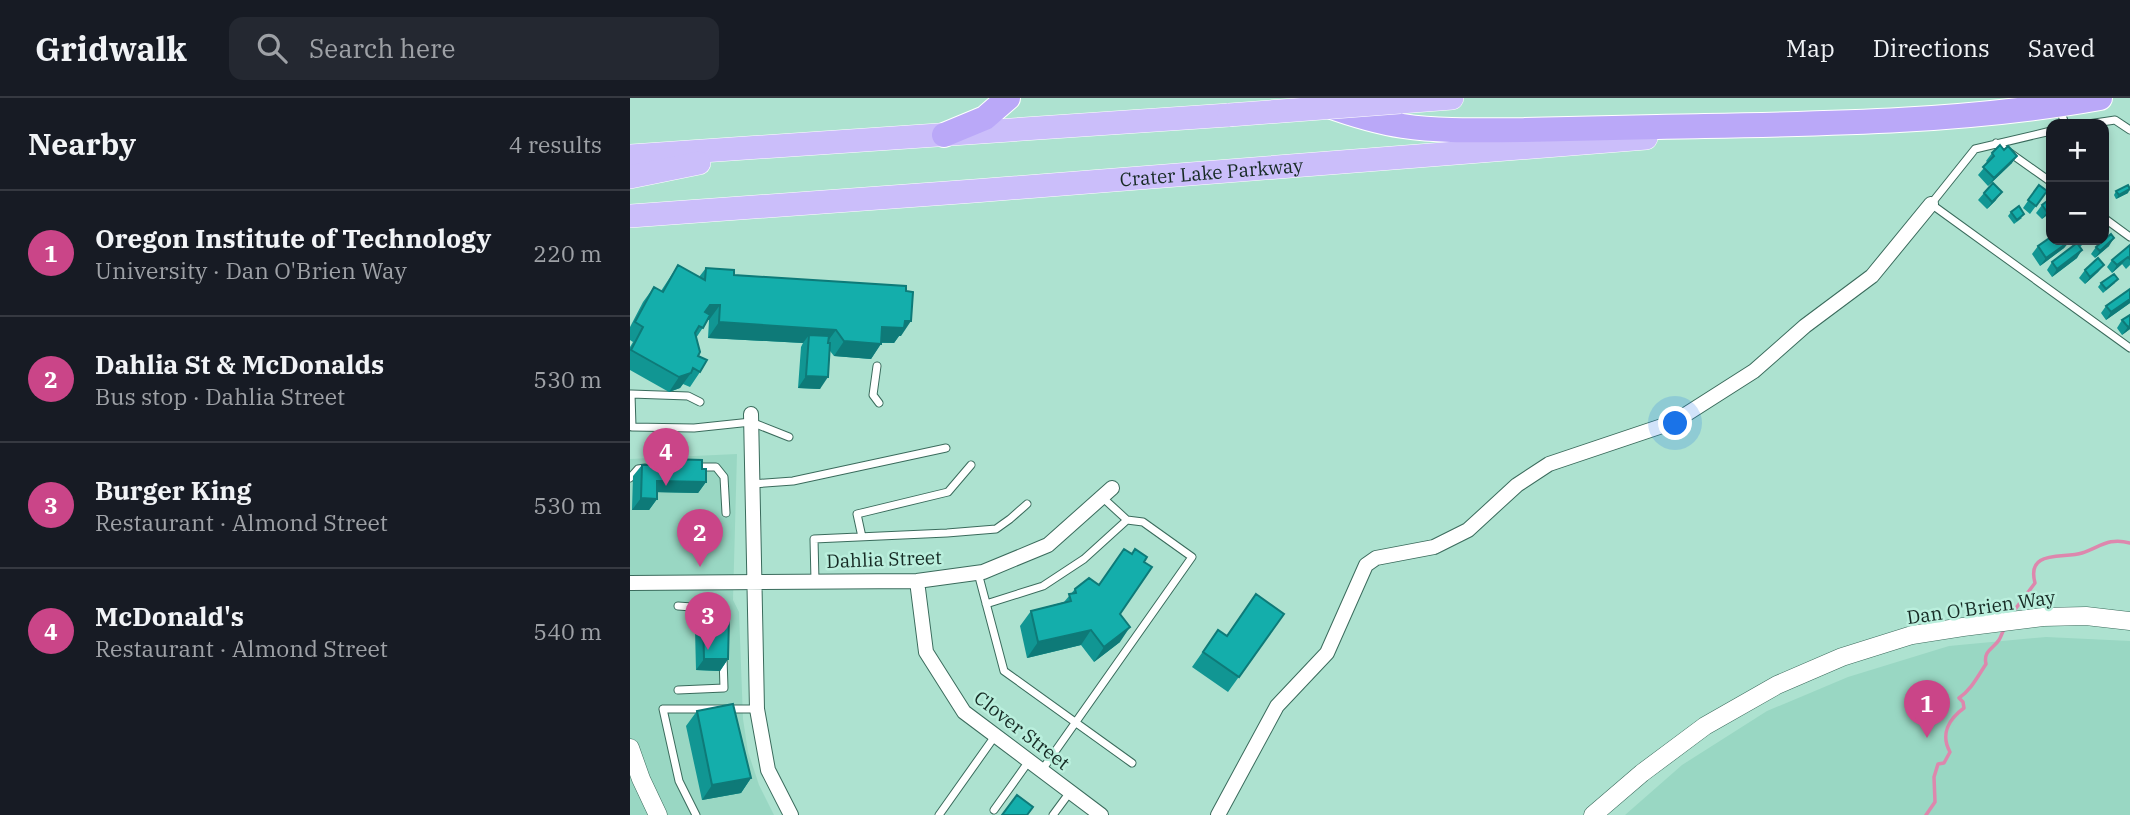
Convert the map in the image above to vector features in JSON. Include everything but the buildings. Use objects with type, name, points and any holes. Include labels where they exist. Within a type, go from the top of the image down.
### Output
[{"type":"highway","points":[[944,135],[985,118],[1009,98]]},
{"type":"highway","points":[[1306,98],[1357,116],[1402,126],[1438,130],[1791,125],[2060,109],[2100,98]]},
{"type":"main road","points":[[630,156],[1452,98]]},
{"type":"main road","name":"Crater Lake Parkway","points":[[630,216],[1492,151],[1791,125]]},
{"type":"main road","points":[[630,177],[713,160],[745,148]]},
{"type":"street","points":[[1218,815],[1277,706],[1327,653],[1367,565],[1376,558],[1434,547],[1468,530],[1517,485],[1549,464],[1674,422],[1754,371],[1805,326],[1872,276],[1931,204]]},
{"type":"street","points":[[751,418],[757,709],[768,770],[791,815]]},
{"type":"street","name":"Dahlia Street","points":[[630,583],[917,581],[978,572],[1048,545],[1107,493]]},
{"type":"street","name":"Clover Street","points":[[917,581],[926,652],[964,712],[1101,815]]},
{"type":"street","name":"Dan O'Brien Way","points":[[1594,815],[1643,773],[1705,726],[1777,685],[1842,657],[1912,635],[1974,625],[2043,617],[2086,616],[2130,621]]},
{"type":"street","points":[[630,748],[658,815]]},
{"type":"lane","points":[[2109,121],[2115,120],[2130,130]]},
{"type":"lane","points":[[2046,132],[1975,149],[1931,204],[2130,348]]},
{"type":"lane","points":[[1996,143],[2046,178]]},
{"type":"lane","points":[[2109,222],[2130,237]]},
{"type":"lane","points":[[877,366],[873,395],[879,403]]},
{"type":"lane","points":[[700,401],[688,396],[631,394],[632,427],[694,428],[751,418],[789,437]]},
{"type":"lane","points":[[751,484],[793,481],[946,448]]},
{"type":"lane","points":[[862,537],[857,514],[948,492],[971,465]]},
{"type":"lane","points":[[630,478],[638,469],[654,467]]},
{"type":"lane","points":[[691,467],[716,467],[724,477],[726,513]]},
{"type":"lane","points":[[1041,770],[1192,557],[1143,522],[1127,520],[1107,493]]},
{"type":"lane","points":[[815,581],[814,539],[996,529],[1027,504]]},
{"type":"lane","points":[[986,604],[1043,586],[1084,559],[1127,520]]},
{"type":"lane","points":[[978,572],[1004,671],[1132,763]]},
{"type":"lane","points":[[678,606],[720,609],[723,629]]},
{"type":"lane","points":[[678,690],[724,688],[723,653]]},
{"type":"lane","points":[[696,815],[679,780],[663,709],[757,709]]},
{"type":"lane","points":[[939,815],[995,736]]},
{"type":"lane","points":[[994,810],[1029,761]]},
{"type":"lane","points":[[1053,815],[1070,792]]},
{"type":"shaded area","points":[[737,454],[733,600],[739,612],[743,719],[748,752],[759,785],[774,815],[630,815],[630,459]]},
{"type":"shaded area","points":[[2046,637],[2130,641],[2130,815],[1625,815],[1682,765],[1767,711],[1848,677],[1949,646]]},
{"type":"waterway","points":[[2010,616],[2035,583],[2034,572],[2041,560],[2082,553],[2110,542],[2130,543]]},
{"type":"waterway","points":[[1926,815],[1935,802],[1934,777],[1938,764],[1944,763],[1950,752],[1946,739],[1948,727],[1964,708],[1959,698],[1977,678],[1986,664],[1987,653],[1999,640],[2004,629]]},
{"type":"place","name":"McDonald's","points":[[666,486]]},
{"type":"place","name":"Dahlia St & McDonalds","points":[[700,567]]},
{"type":"place","name":"Burger King","points":[[708,650]]},
{"type":"place","name":"Oregon Institute of Technology","points":[[1927,738]]}]
